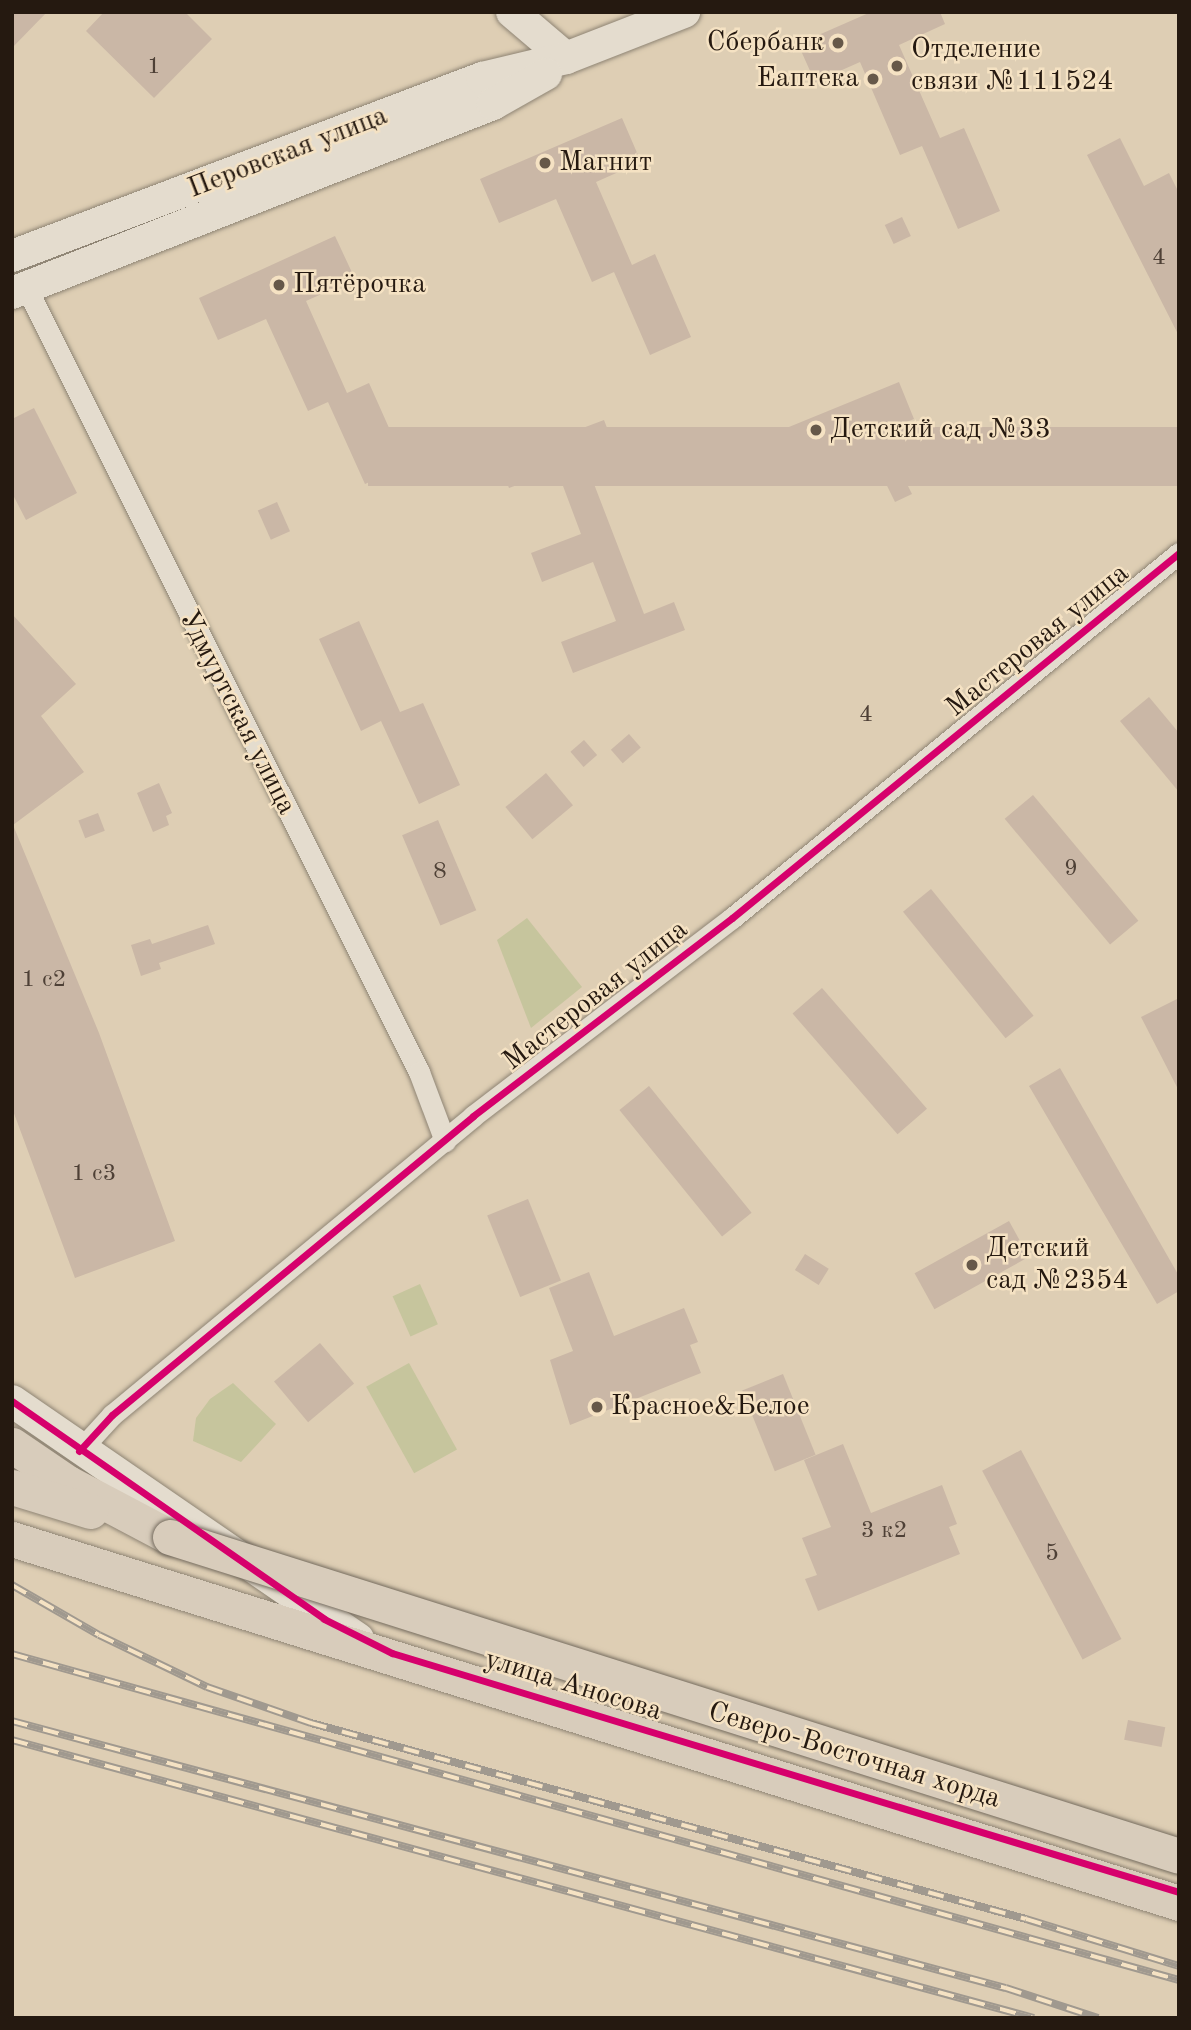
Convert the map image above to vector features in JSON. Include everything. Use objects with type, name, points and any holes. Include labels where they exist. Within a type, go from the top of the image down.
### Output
[{"type":"main road","name":"Северо-Восточная хорда","points":[[12,1446],[68,1483],[170,1537]]},
{"type":"main road","name":"Северо-Восточная хорда","points":[[12,1487],[1179,1856]]},
{"type":"main road","name":"Северо-Восточная хорда","points":[[12,1539],[1179,1903]]},
{"type":"street","points":[[512,12],[566,58]]},
{"type":"street","name":"Перовская улица","points":[[12,257],[482,78],[566,58],[684,12]]},
{"type":"street","name":"Перовская улица","points":[[19,290],[493,104],[566,58]]},
{"type":"street","name":"Удмуртская улица","points":[[19,290],[419,1072],[445,1141]]},
{"type":"street","name":"Мастеровая улица","points":[[79,1451],[122,1407],[445,1141],[742,909],[1179,553]]},
{"type":"street","name":"улица Аносова","points":[[12,1401],[79,1451],[357,1639],[392,1653],[1179,1892]]},
{"type":"street","name":"улица Аносова","points":[[261,1575],[1179,1856]]},
{"type":"green space","points":[[527,918],[582,987],[531,1028],[497,940]]},
{"type":"green space","points":[[420,1284],[438,1324],[410,1336],[393,1296]]},
{"type":"green space","points":[[409,1363],[457,1450],[414,1473],[366,1387]]},
{"type":"green space","points":[[233,1383],[276,1424],[241,1462],[193,1441],[196,1418],[210,1399]]},
{"type":"building","points":[[12,12],[47,12],[12,48]]},
{"type":"building","points":[[104,12],[185,12],[212,39],[154,98],[86,31]]},
{"type":"building","points":[[871,12],[940,12],[945,24],[899,45],[940,138],[964,128],[1000,211],[958,229],[922,146],[900,155],[860,62],[815,82],[798,44]]},
{"type":"building","points":[[622,118],[641,162],[596,182],[632,265],[655,254],[691,337],[650,355],[614,272],[592,282],[556,199],[499,223],[480,179]]},
{"type":"building","points":[[1120,138],[1144,186],[1169,173],[1179,193],[1179,336],[1087,155]]},
{"type":"building","points":[[902,217],[911,236],[894,244],[885,225]]},
{"type":"building","points":[[335,236],[355,279],[306,301],[347,393],[369,383],[406,466],[365,484],[328,402],[308,411],[266,319],[218,340],[199,298]]},
{"type":"building","points":[[899,382],[914,419],[881,432],[912,494],[895,502],[864,439],[765,480],[750,443]]},
{"type":"building","points":[[34,408],[77,493],[26,520],[12,493],[12,419]]},
{"type":"building","points":[[604,420],[614,446],[584,458],[644,614],[674,602],[685,630],[573,673],[561,642],[616,621],[593,562],[542,582],[531,553],[581,534],[557,470],[509,488],[498,460]]},
{"type":"building","points":[[368,427],[1179,427],[1179,486],[368,486]]},
{"type":"building","points":[[277,502],[290,531],[271,540],[258,511]]},
{"type":"building","points":[[12,614],[76,684],[41,716],[84,772],[13,825],[99,1033],[175,1241],[75,1278],[12,1108]]},
{"type":"building","points":[[359,621],[400,712],[423,703],[460,785],[419,804],[381,721],[361,731],[319,639]]},
{"type":"building","points":[[1149,697],[1179,733],[1179,792],[1120,721]]},
{"type":"building","points":[[629,734],[641,748],[623,763],[611,750]]},
{"type":"building","points":[[584,740],[597,755],[584,767],[570,752]]},
{"type":"building","points":[[546,773],[573,805],[532,839],[505,807]]},
{"type":"building","points":[[159,783],[172,813],[166,816],[169,825],[153,832],[137,793]]},
{"type":"building","points":[[1033,795],[1138,921],[1110,944],[1005,819]]},
{"type":"building","points":[[98,813],[105,831],[85,838],[78,821]]},
{"type":"building","points":[[438,820],[476,910],[440,925],[402,835]]},
{"type":"building","points":[[931,889],[1034,1016],[1006,1038],[903,912]]},
{"type":"building","points":[[208,925],[215,944],[159,963],[161,969],[141,976],[131,945],[150,939],[152,944]]},
{"type":"building","points":[[822,988],[927,1109],[898,1134],[793,1014]]},
{"type":"building","points":[[1179,998],[1179,1091],[1141,1017]]},
{"type":"building","points":[[1060,1068],[1179,1276],[1179,1291],[1157,1304],[1029,1086]]},
{"type":"building","points":[[649,1086],[752,1213],[722,1237],[619,1110]]},
{"type":"building","points":[[528,1199],[561,1281],[520,1297],[487,1215]]},
{"type":"building","name":"Детский сад №2354","points":[[1009,1221],[1029,1257],[934,1309],[915,1273]]},
{"type":"building","points":[[805,1254],[829,1269],[819,1285],[795,1270]]},
{"type":"building","points":[[589,1272],[614,1336],[684,1308],[698,1342],[690,1345],[701,1373],[570,1425],[550,1360],[573,1351],[549,1288]]},
{"type":"building","points":[[320,1343],[354,1384],[308,1422],[274,1382]]},
{"type":"building","points":[[783,1374],[816,1455],[775,1471],[742,1390]]},
{"type":"building","points":[[843,1444],[871,1513],[942,1485],[957,1524],[949,1527],[960,1554],[818,1611],[805,1579],[817,1575],[802,1538],[831,1527],[804,1460]]},
{"type":"building","points":[[1021,1450],[1121,1639],[1083,1660],[982,1471]]},
{"type":"building","points":[[1128,1720],[1165,1727],[1161,1747],[1124,1740]]},
{"type":"railway","points":[[12,1585],[99,1635],[207,1687],[311,1723],[1026,1919],[1179,1966]]},
{"type":"railway","points":[[12,1654],[1179,1980]]},
{"type":"railway","points":[[12,1721],[1006,1988],[1098,2018]]},
{"type":"railway","points":[[12,1740],[1034,2018]]},
{"type":"cycle path","points":[[79,1451],[112,1415],[473,1116],[732,918],[1179,553]]},
{"type":"cycle path","points":[[12,1401],[324,1619],[392,1653],[1179,1892]]},
{"type":"place","name":"Сбербанк","points":[[838,43]]},
{"type":"place","name":"Отделение связи №111524","points":[[897,66]]},
{"type":"place","name":"Еаптека","points":[[873,79]]},
{"type":"place","name":"Магнит","points":[[545,163]]},
{"type":"place","name":"Пятёрочка","points":[[279,285]]},
{"type":"place","name":"Детский сад №33","points":[[816,430]]},
{"type":"place","name":"Детский сад №2354","points":[[972,1265]]},
{"type":"place","name":"Красное&Белое","points":[[597,1407]]}]
